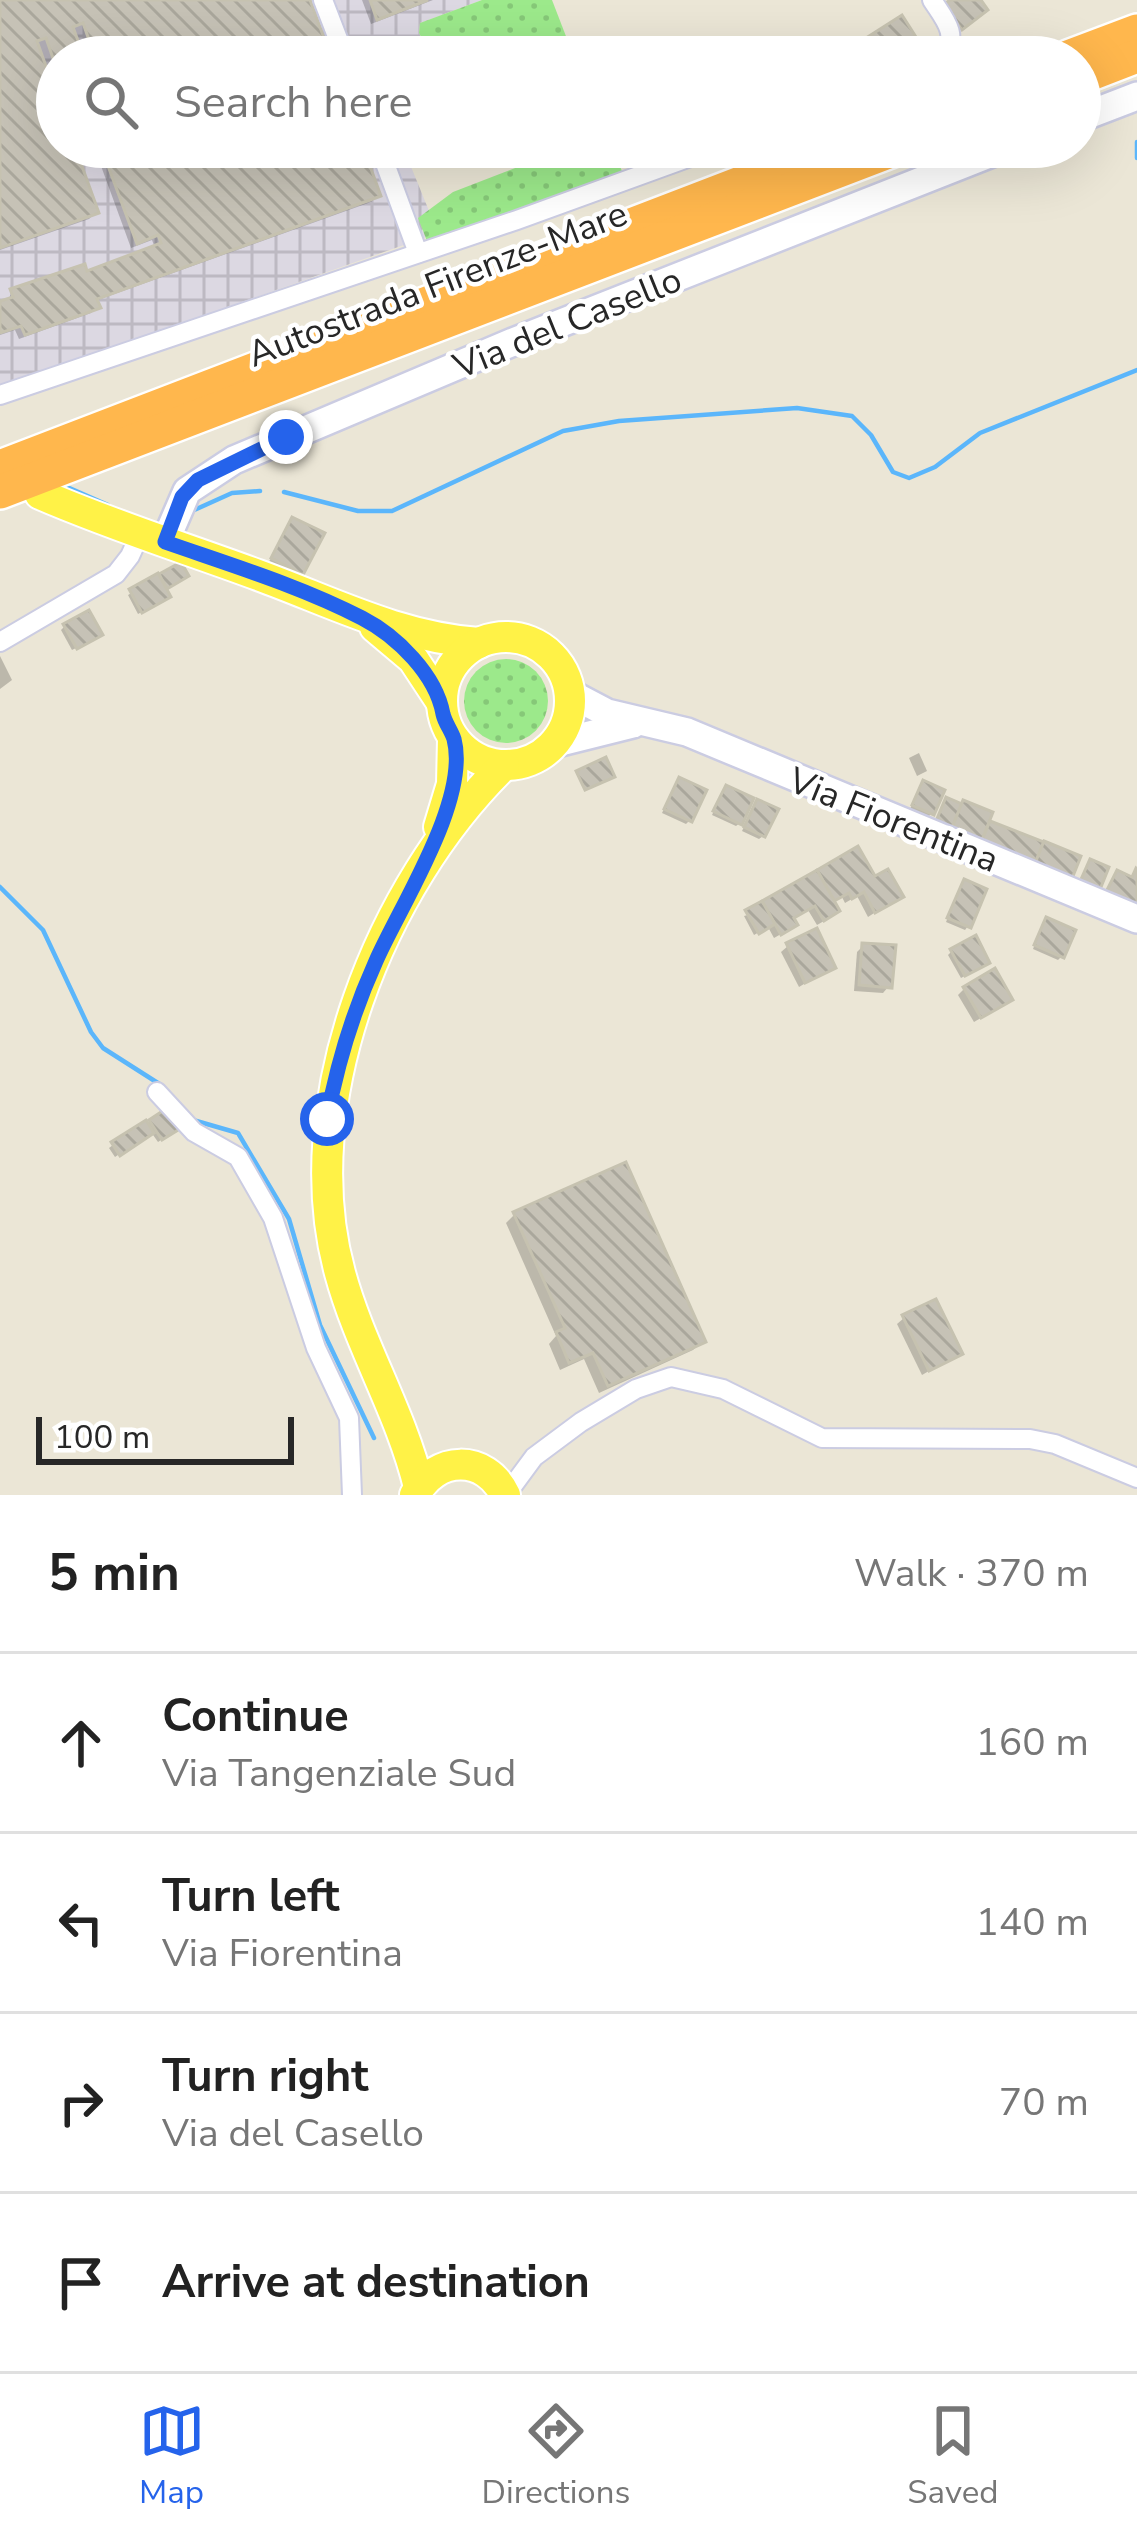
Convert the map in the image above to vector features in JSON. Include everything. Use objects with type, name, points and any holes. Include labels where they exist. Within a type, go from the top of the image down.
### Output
[{"type":"highway","points":[[1101,45],[1137,31]]},
{"type":"highway","points":[[1101,70],[1137,56]]},
{"type":"highway","name":"Autostrada Firenze-Mare","points":[[0,466],[779,168]]},
{"type":"highway","name":"Autostrada Firenze-Mare","points":[[0,492],[846,168]]},
{"type":"main road","points":[[40,494],[365,620],[439,639],[479,643],[511,638],[541,648],[563,673],[569,693],[567,720],[553,744],[536,758],[504,765],[471,755],[454,739]]},
{"type":"main road","points":[[365,620],[413,659],[442,703],[454,739],[452,784],[430,853],[362,992],[327,1119],[326,1205],[338,1269],[360,1332],[391,1396],[417,1491]]},
{"type":"main road","points":[[442,703],[454,663],[479,643]]},
{"type":"main road","points":[[430,853],[456,816],[504,765]]},
{"type":"main road","points":[[391,1396],[454,1464]]},
{"type":"main road","points":[[417,1491],[434,1471],[454,1464],[472,1465],[500,1487]]},
{"type":"street","points":[[323,0],[337,36]]},
{"type":"street","points":[[932,0],[952,36]]},
{"type":"street","points":[[1101,110],[1137,96]]},
{"type":"street","points":[[387,168],[418,253]]},
{"type":"street","points":[[0,395],[659,168]]},
{"type":"street","name":"Via del Casello","points":[[0,642],[116,574],[153,538],[198,480],[268,445],[954,168]]},
{"type":"street","name":"Via Fiorentina","points":[[569,693],[597,710],[686,732],[1137,919]]},
{"type":"street","name":"Via Fiorentina","points":[[553,744],[649,723]]},
{"type":"street","points":[[157,1092],[194,1132],[238,1157],[273,1218],[316,1348],[349,1418],[352,1495]]},
{"type":"street","points":[[500,1487],[534,1457],[636,1389],[671,1377],[723,1389],[823,1438],[1030,1439],[1055,1444],[1137,1478]]},
{"type":"shaded area","points":[[0,0],[482,0],[420,23],[421,36],[36,36],[36,168],[412,168],[438,233],[0,387]]},
{"type":"green space","points":[[482,0],[552,0],[566,36],[421,36],[420,23]]},
{"type":"green space","points":[[515,168],[621,168],[624,176],[427,241],[418,218],[453,192]]},
{"type":"green space","points":[[506,659],[536,671],[548,701],[536,731],[506,743],[476,731],[464,701],[476,671]]},
{"type":"building","points":[[0,0],[310,0],[323,36],[88,36],[83,23],[73,27],[76,36],[36,36],[36,168],[83,168],[99,213],[0,248]]},
{"type":"building","points":[[370,0],[428,0],[377,20]]},
{"type":"building","points":[[950,0],[981,0],[988,10],[962,30],[943,5]]},
{"type":"building","points":[[902,15],[915,36],[869,36]]},
{"type":"building","points":[[109,168],[371,168],[381,196],[97,299],[101,308],[25,335],[21,326],[0,333],[0,301],[13,297],[10,289],[85,264],[87,271],[161,243],[158,235],[137,244]]},
{"type":"building","points":[[292,517],[325,533],[303,575],[271,558]]},
{"type":"building","points":[[181,562],[189,576],[167,589],[159,574]]},
{"type":"building","points":[[158,573],[171,597],[142,613],[129,589]]},
{"type":"building","points":[[89,610],[103,635],[77,649],[63,624]]},
{"type":"building","points":[[606,757],[615,777],[585,790],[576,771]]},
{"type":"building","points":[[679,777],[707,790],[692,822],[664,809]]},
{"type":"building","points":[[923,780],[945,790],[934,815],[912,805]]},
{"type":"building","points":[[726,785],[754,798],[742,825],[713,811]]},
{"type":"building","points":[[946,797],[962,804],[950,833],[934,826]]},
{"type":"building","points":[[757,799],[779,809],[765,837],[744,827]]},
{"type":"building","points":[[963,800],[993,812],[980,845],[950,833]]},
{"type":"building","points":[[990,821],[1044,842],[1034,866],[980,845]]},
{"type":"building","points":[[1044,841],[1081,856],[1071,881],[1034,866]]},
{"type":"building","points":[[858,846],[875,876],[888,869],[904,897],[875,913],[864,892],[834,901],[817,870]]},
{"type":"building","points":[[1090,859],[1109,867],[1099,892],[1079,884]]},
{"type":"building","points":[[1136,868],[1137,909],[1105,894],[1117,870],[1132,877]]},
{"type":"building","points":[[817,870],[840,911],[824,921],[815,906],[794,918],[798,925],[781,935],[762,901]]},
{"type":"building","points":[[964,879],[987,889],[971,928],[947,918]]},
{"type":"building","points":[[762,901],[775,924],[759,934],[745,910]]},
{"type":"building","points":[[1046,917],[1076,930],[1064,958],[1034,945]]},
{"type":"building","points":[[817,928],[836,968],[805,983],[786,943]]},
{"type":"building","points":[[976,935],[990,963],[965,976],[950,949]]},
{"type":"building","points":[[862,943],[896,945],[892,988],[859,985]]},
{"type":"building","points":[[995,968],[1013,1000],[981,1018],[963,987]]},
{"type":"building","points":[[170,1106],[183,1127],[162,1140],[149,1120]]},
{"type":"building","points":[[146,1120],[154,1133],[120,1156],[111,1142]]},
{"type":"building","points":[[626,1162],[706,1342],[608,1386],[593,1353],[569,1363],[556,1332],[565,1328],[513,1212]]},
{"type":"building","points":[[936,1299],[963,1354],[929,1371],[902,1315]]},
{"type":"waterway","points":[[1137,142],[1137,158]]},
{"type":"waterway","points":[[284,492],[358,511],[392,511],[563,431],[619,421],[797,408],[852,416],[871,435],[893,472],[909,478],[935,467],[980,433],[1137,370]]},
{"type":"waterway","points":[[67,487],[108,505]]},
{"type":"waterway","points":[[192,511],[232,493],[260,491]]},
{"type":"waterway","points":[[0,887],[43,930],[103,1048],[161,1085]]},
{"type":"waterway","points":[[193,1120],[238,1133],[289,1219],[320,1325],[374,1438]]},
{"type":"route","points":[[286,437],[198,480],[182,497],[165,542],[365,620],[422,670],[442,703],[454,739],[450,796],[430,853],[362,992],[327,1119]]}]
